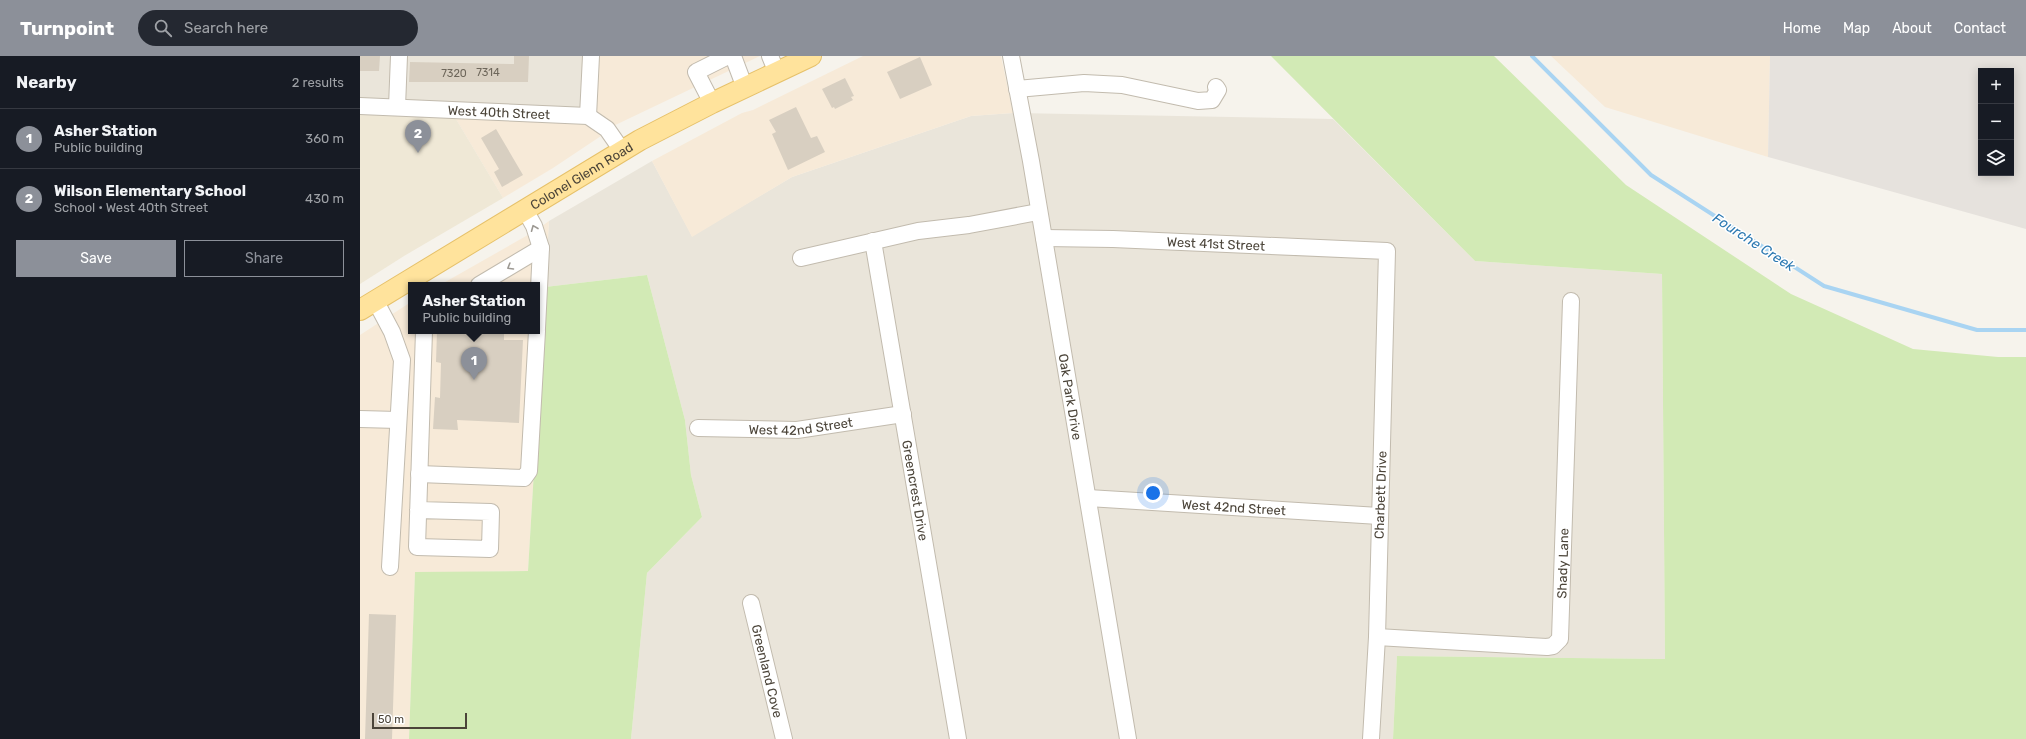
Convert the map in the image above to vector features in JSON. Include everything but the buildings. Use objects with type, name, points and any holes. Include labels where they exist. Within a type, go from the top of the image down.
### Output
[{"type":"main road","name":"Colonel Glenn Road","points":[[416,281],[525,210],[623,152],[640,140],[712,102],[745,88],[773,64],[811,56]]},
{"type":"main road","name":"Colonel Glenn Road","points":[[368,305],[408,285]]},
{"type":"street","points":[[397,107],[399,56]]},
{"type":"street","points":[[591,56],[588,116],[607,129],[623,152]]},
{"type":"street","points":[[712,102],[696,72],[728,56]]},
{"type":"street","points":[[733,56],[745,88]]},
{"type":"street","name":"Oak Park Drive","points":[[1011,56],[1031,161],[1038,212],[1044,238],[1128,739]]},
{"type":"street","points":[[1017,89],[1084,83],[1122,85],[1198,102],[1212,100],[1218,90],[1216,87]]},
{"type":"street","name":"West 40th Street","points":[[360,106],[588,116]]},
{"type":"street","points":[[525,210],[534,226],[541,248],[539,282]]},
{"type":"street","points":[[800,258],[918,231],[969,225],[1038,212]]},
{"type":"street","name":"West 41st Street","points":[[1044,238],[1113,239],[1387,251]]},
{"type":"street","name":"Greencrest Drive","points":[[873,242],[958,739]]},
{"type":"street","points":[[484,282],[541,248]]},
{"type":"street","name":"Charbett Drive","points":[[1371,739],[1377,637],[1387,251]]},
{"type":"street","name":"Shady Lane","points":[[1377,637],[1547,647],[1553,646],[1560,639],[1571,301]]},
{"type":"street","points":[[368,305],[392,332],[402,360],[390,567]]},
{"type":"street","points":[[418,510],[491,512],[490,549],[417,548],[418,510],[419,474],[424,334]]},
{"type":"street","points":[[419,474],[524,478],[529,471],[537,334]]},
{"type":"street","name":"West 42nd Street","points":[[698,428],[797,430],[903,414]]},
{"type":"street","points":[[360,419],[398,420]]},
{"type":"street","name":"West 42nd Street","points":[[1088,498],[1379,516]]},
{"type":"street","name":"Greenland Cove","points":[[751,603],[784,739]]},
{"type":"shaded area","points":[[360,56],[591,56],[588,116],[360,105]]},
{"type":"shaded area","points":[[591,56],[760,56],[607,129],[601,136],[553,168],[503,198],[450,109],[588,116]]},
{"type":"shaded area","points":[[863,56],[1001,56],[1013,113],[971,116],[792,177],[692,237],[652,161],[742,113],[753,110]]},
{"type":"shaded area","points":[[1551,56],[1770,56],[1768,157],[1605,107]]},
{"type":"shaded area","points":[[1770,56],[2026,56],[2026,229],[1768,157]]},
{"type":"shaded area","points":[[360,105],[450,109],[503,198],[404,256],[360,284]]},
{"type":"shaded area","points":[[1013,113],[1333,119],[1475,261],[1662,274],[1665,659],[1397,656],[1393,739],[631,739],[647,573],[702,517],[691,475],[685,420],[647,275],[545,287],[549,221],[652,161],[692,236],[792,177],[971,116]]},
{"type":"shaded area","points":[[549,221],[528,571],[415,573],[409,739],[360,739],[360,335],[408,304],[408,334],[540,334],[540,282],[445,282],[535,231]]},
{"type":"green space","points":[[1271,56],[1494,56],[1626,185],[1791,294],[1913,349],[1998,357],[2026,357],[2026,739],[1393,739],[1397,656],[1665,659],[1662,274],[1475,261]]},
{"type":"green space","points":[[647,275],[685,420],[691,475],[702,517],[647,573],[631,739],[409,739],[415,572],[528,571],[545,287]]},
{"type":"waterway","name":"Fourche Creek","points":[[1532,56],[1651,175],[1824,286],[1977,330],[2026,330]]},
{"type":"place","name":"Wilson Elementary School","points":[[418,153]]},
{"type":"place","name":"Asher Station","points":[[474,380]]}]
